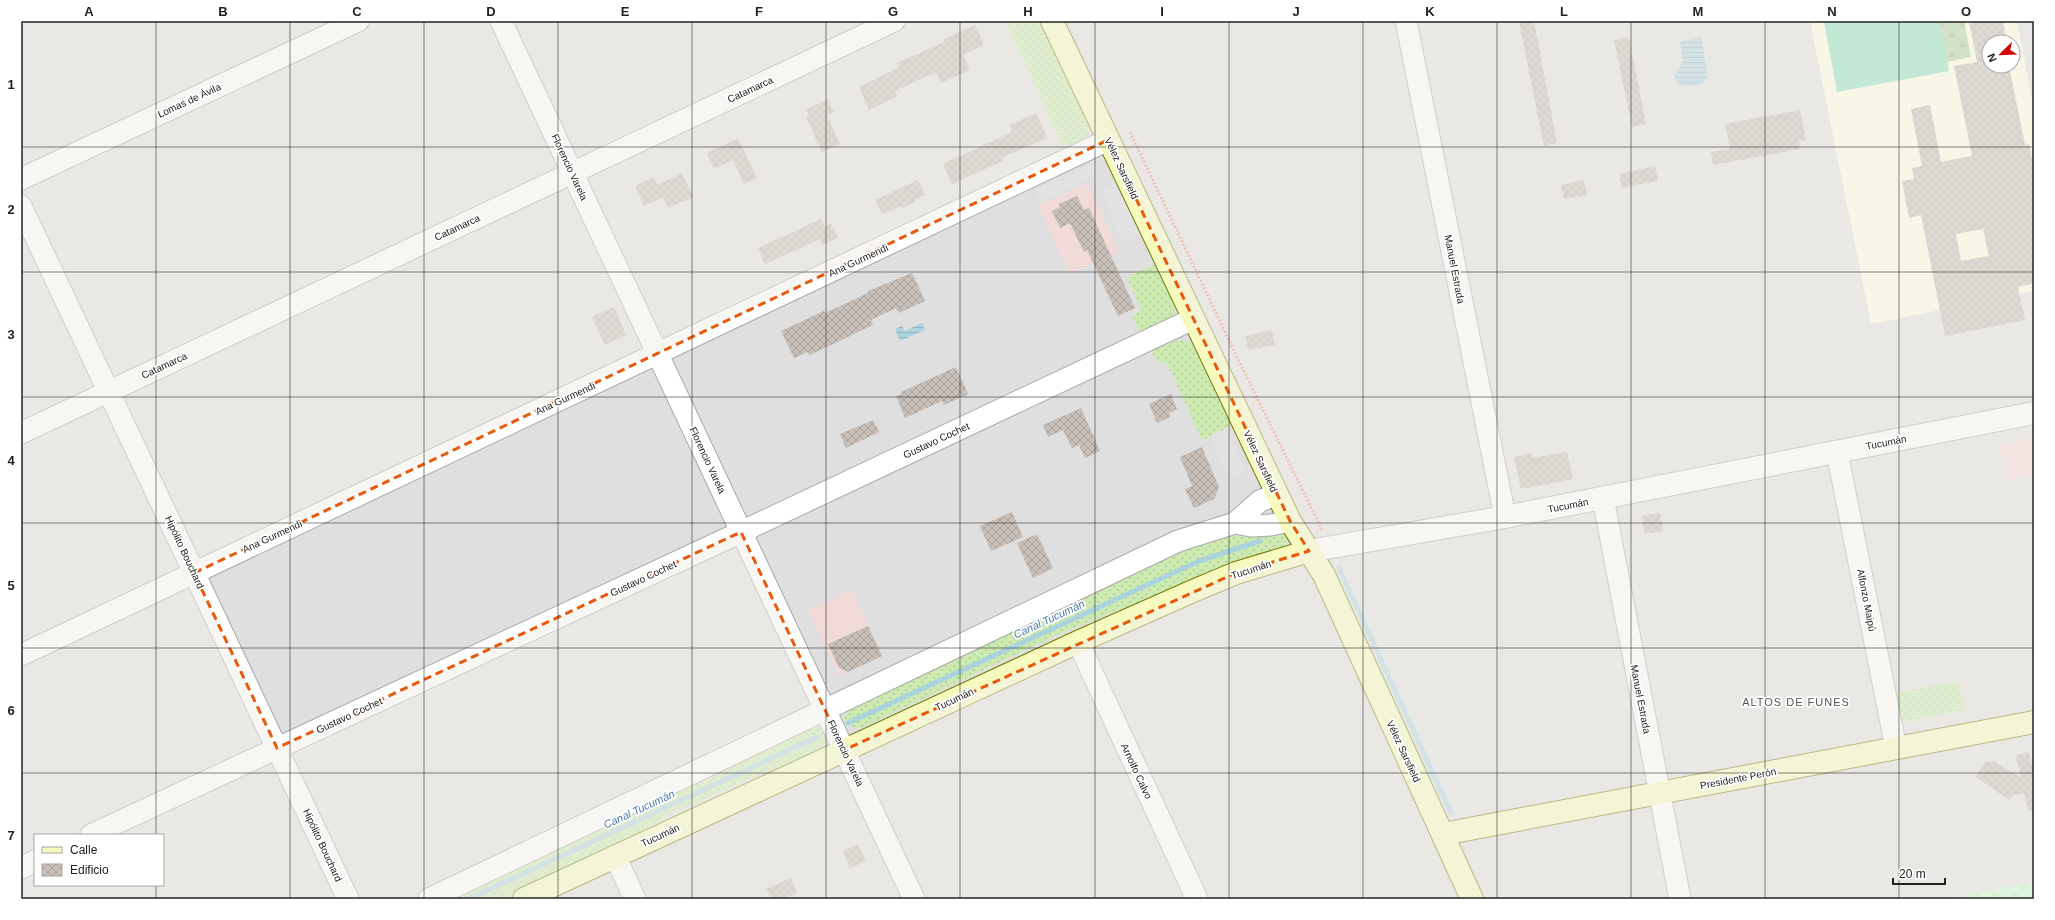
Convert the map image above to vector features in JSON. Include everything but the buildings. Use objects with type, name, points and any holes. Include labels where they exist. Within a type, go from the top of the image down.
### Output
[{"type":"main road","name":"Vélez Sarsfield","points":[[1052,21],[1276,494],[1290,521],[1324,575],[1472,899]]},
{"type":"main road","name":"Tucumán","points":[[524,899],[1078,642],[1236,573],[1309,551]]},
{"type":"main road","name":"Presidente Perón","points":[[1443,834],[2034,722]]},
{"type":"street","name":"Lomas de Ávila","points":[[21,179],[358,21]]},
{"type":"street","name":"Florencio Varela","points":[[501,21],[914,899]]},
{"type":"street","name":"Catamarca","points":[[21,433],[894,21]]},
{"type":"street","name":"Manuel Estrada","points":[[1406,21],[1505,517]]},
{"type":"street","name":"Ana Gurmendi","points":[[21,655],[1108,140]]},
{"type":"street","name":"Hipólito Bouchard","points":[[21,206],[348,899]]},
{"type":"street","name":"Gustavo Cochet","points":[[93,834],[741,532],[1193,318]]},
{"type":"street","name":"Tucumán","points":[[1309,551],[1505,517],[2034,413]]},
{"type":"street","name":"Alfonzo Maipú","points":[[1837,452],[1896,748]]},
{"type":"street","points":[[429,899],[1178,541],[1235,523],[1260,501],[1276,494]]},
{"type":"street","name":"Manuel Estrada","points":[[1603,498],[1680,899]]},
{"type":"street","points":[[1235,523],[1251,526],[1271,525],[1290,521]]},
{"type":"street","name":"Arnolfo Calvo","points":[[1078,642],[1197,899]]},
{"type":"street","points":[[615,856],[635,899]]},
{"type":"street","points":[[21,868],[34,862]]},
{"type":"path","points":[[1130,132],[1236,355],[1330,547]]},
{"type":"highlighted area","points":[[1108,140],[1290,521],[1309,551],[1236,573],[844,750],[741,532],[277,748],[194,573]]},
{"type":"shaded area","points":[[21,21],[2034,21],[2034,899],[21,899]]},
{"type":"shaded area","points":[[1810,21],[2017,21],[2019,34],[1981,34],[1981,74],[2021,74],[2021,42],[2034,111],[2034,291],[1871,324]]},
{"type":"shaded area","points":[[1092,163],[1097,175],[1040,202],[1035,190]]},
{"type":"shaded area","points":[[1087,183],[1119,251],[1070,274],[1038,206]]},
{"type":"shaded area","points":[[1116,183],[1141,236],[1124,243],[1100,191]]},
{"type":"shaded area","points":[[1227,428],[1247,472],[1229,480],[1210,436]]},
{"type":"shaded area","points":[[2034,438],[2034,475],[2007,480],[2000,445]]},
{"type":"shaded area","points":[[852,590],[882,656],[839,676],[808,610]]},
{"type":"green space","points":[[1005,21],[1039,21],[1090,126],[1088,137],[1082,142],[1063,146]]},
{"type":"green space","points":[[1939,21],[1964,21],[1971,57],[1947,62]]},
{"type":"green space","points":[[1939,21],[1949,71],[1837,92],[1824,22]]},
{"type":"green space","points":[[1155,264],[1169,292],[1174,308],[1174,314],[1170,321],[1141,334],[1132,316],[1142,311],[1127,277]]},
{"type":"green space","points":[[1182,340],[1190,343],[1200,356],[1232,425],[1202,440],[1167,363],[1157,361],[1152,351],[1175,341]]},
{"type":"green space","points":[[1263,530],[1283,532],[1286,541],[1284,546],[1132,608],[1118,610],[1057,635],[861,728],[852,727],[845,723],[844,717],[850,709],[1122,580],[1189,545]]},
{"type":"green space","points":[[1959,681],[1965,710],[1900,723],[1894,693]]},
{"type":"green space","points":[[812,725],[827,729],[828,738],[824,745],[808,754],[675,811],[619,844],[500,899],[444,899]]},
{"type":"green space","points":[[2034,882],[2034,899],[1947,899]]},
{"type":"water","points":[[1701,37],[1708,77],[1705,81],[1698,85],[1679,85],[1674,77],[1683,62],[1680,42]]},
{"type":"water","points":[[922,323],[925,330],[900,341],[895,329],[902,326],[905,331]]},
{"type":"waterway","name":"Canal Tucumán","points":[[848,723],[1199,561],[1260,541]]},
{"type":"waterway","points":[[1339,568],[1451,813]]},
{"type":"waterway","name":"Canal Tucumán","points":[[469,899],[817,737]]},
{"type":"district","name":"ALTOS DE FUNES","points":[[1796,702]]}]
